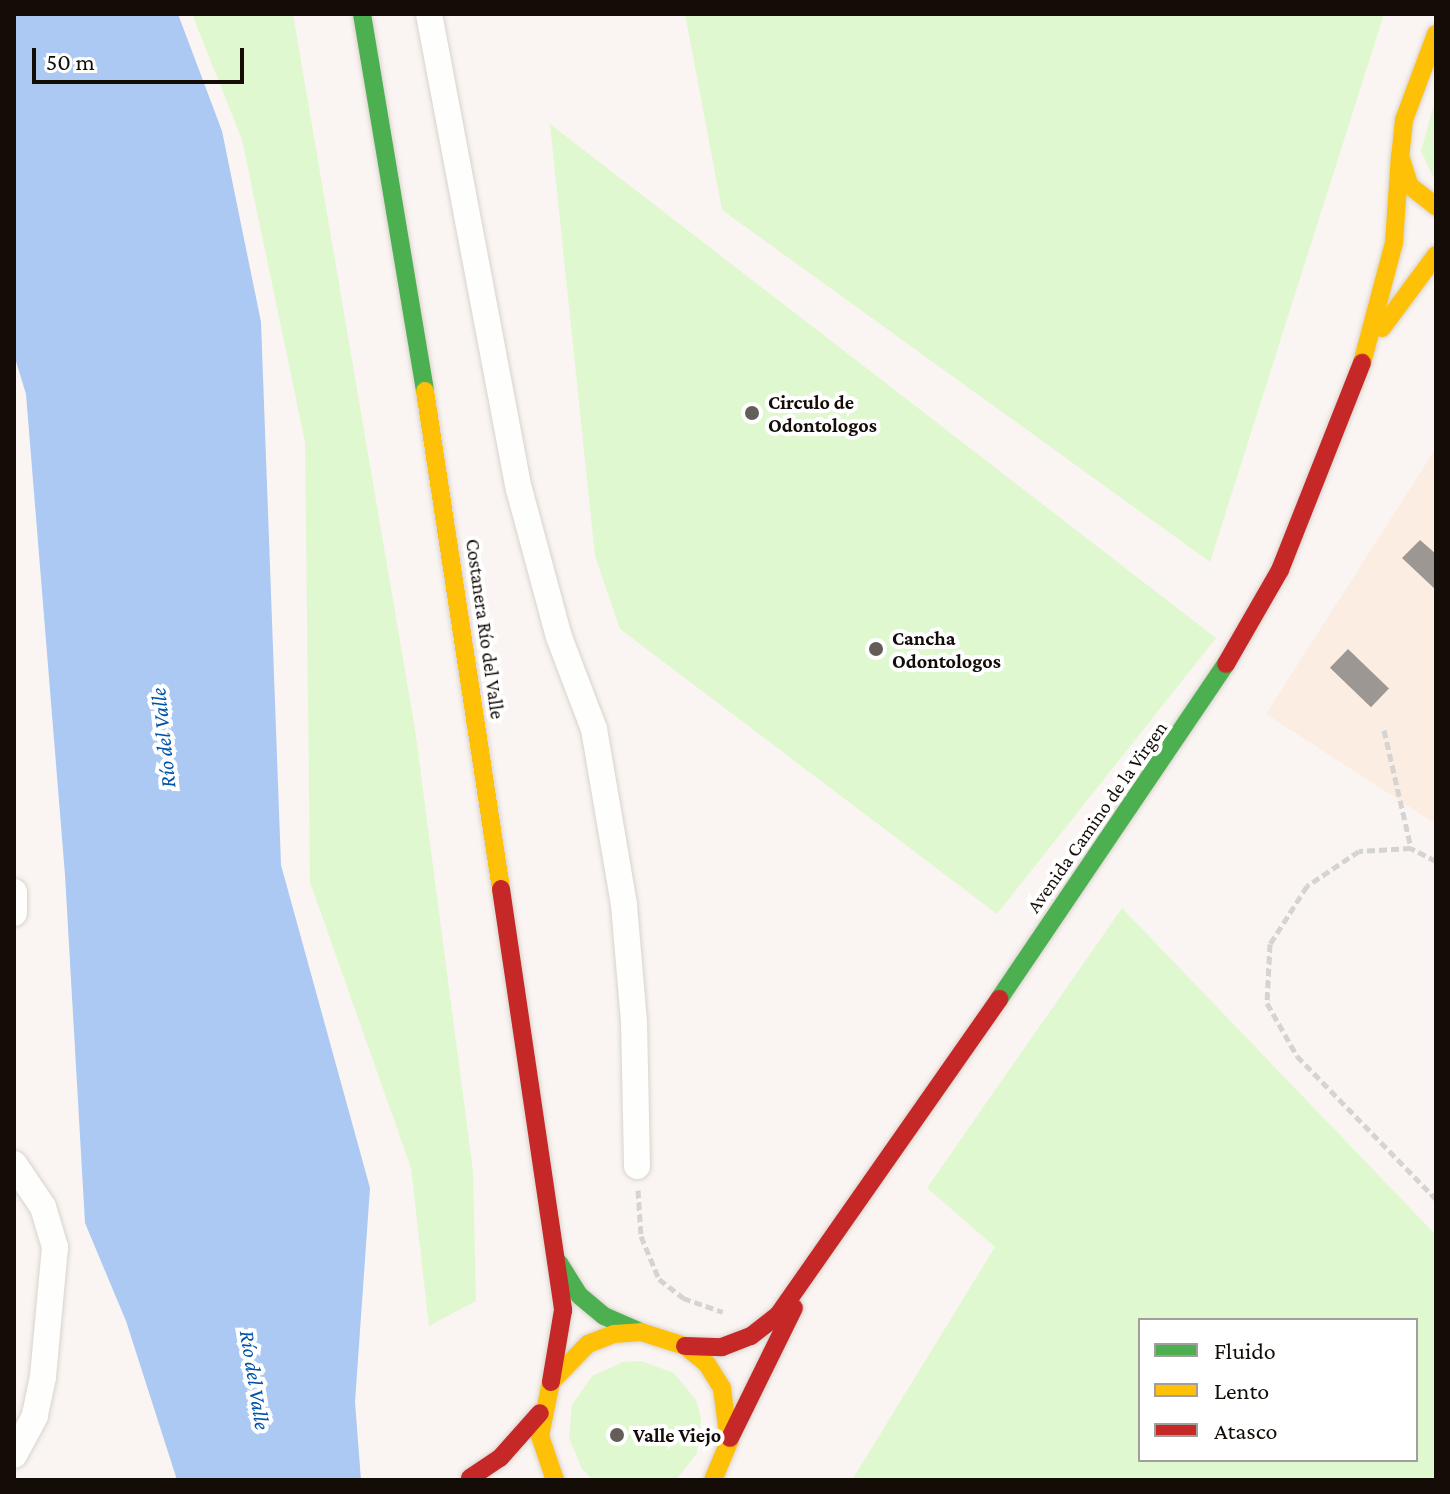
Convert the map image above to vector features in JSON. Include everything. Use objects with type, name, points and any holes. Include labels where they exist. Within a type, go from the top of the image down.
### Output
[{"type":"main road","name":"Costanera Río del Valle","points":[[362,14],[448,525],[563,1310],[551,1382]]},
{"type":"main road","name":"Avenida Camino de la Virgen","points":[[685,1346],[722,1347],[751,1336],[778,1315],[806,1281],[1215,684],[1280,570],[1368,349],[1394,243],[1404,120],[1436,34]]},
{"type":"main road","points":[[1400,156],[1410,186],[1436,206]]},
{"type":"main road","name":"Avenida Camino de la Virgen","points":[[1368,349],[1436,255]]},
{"type":"main road","name":"Costanera Río del Valle","points":[[552,1251],[580,1296],[604,1316],[685,1346]]},
{"type":"main road","name":"Avenida Camino de la Virgen","points":[[713,1480],[806,1281]]},
{"type":"main road","points":[[470,1479],[500,1458],[540,1413],[551,1382],[588,1344],[614,1334],[641,1332]]},
{"type":"main road","points":[[685,1346],[707,1364],[722,1388],[729,1414],[729,1442]]},
{"type":"main road","points":[[540,1413],[544,1459],[555,1480]]},
{"type":"street","points":[[429,14],[519,489],[559,637],[594,729],[624,905],[634,1022],[637,1166]]},
{"type":"street","points":[[14,892],[14,913]]},
{"type":"street","points":[[14,1164],[43,1207],[55,1247],[43,1377],[35,1416],[14,1455]]},
{"type":"path","points":[[1384,730],[1411,848]]},
{"type":"path","points":[[1436,861],[1411,848],[1359,851],[1307,886],[1270,944],[1267,1003],[1297,1056],[1436,1199]]},
{"type":"path","points":[[637,1166],[641,1236],[659,1279],[683,1298],[720,1309],[751,1336]]},
{"type":"shaded area","points":[[1436,448],[1436,824],[1266,714]]},
{"type":"green space","points":[[192,14],[293,14],[415,729],[473,1171],[476,1301],[429,1326],[411,1168],[310,882],[305,442],[242,140]]},
{"type":"green space","points":[[685,14],[1384,14],[1210,562],[722,210]]},
{"type":"green space","points":[[1436,97],[1436,183],[1421,151]]},
{"type":"green space","name":"Circulo de Odontologos","points":[[550,124],[1216,638],[997,914],[620,629],[595,556]]},
{"type":"green space","points":[[1122,908],[1436,1235],[1436,1480],[852,1480],[995,1247],[927,1188]]},
{"type":"green space","points":[[641,1361],[674,1373],[696,1400],[701,1418],[697,1453],[676,1480],[593,1480],[582,1469],[569,1438],[572,1405],[592,1376],[623,1362]]},
{"type":"water","name":"Río del Valle","points":[[14,14],[178,14],[222,131],[261,322],[281,865],[370,1188],[355,1402],[361,1480],[177,1480],[126,1321],[85,1223],[65,875],[26,394],[14,355]]},
{"type":"building","points":[[1420,540],[1436,554],[1436,590],[1402,558]]},
{"type":"building","points":[[1348,649],[1389,689],[1371,707],[1330,668]]},
{"type":"traffic: fast","points":[[362,14],[425,391]]},
{"type":"traffic: fast","points":[[999,999],[1226,664]]},
{"type":"traffic: fast","points":[[559,1263],[580,1296],[604,1316],[641,1332]]},
{"type":"traffic: slow","points":[[1436,34],[1404,120],[1400,156],[1410,186],[1436,206]]},
{"type":"traffic: slow","points":[[1362,363],[1394,243],[1400,156]]},
{"type":"traffic: slow","points":[[1382,328],[1436,255]]},
{"type":"traffic: slow","points":[[425,391],[501,889]]},
{"type":"traffic: slow","points":[[555,1480],[540,1436],[551,1382],[588,1344],[614,1334],[641,1332],[685,1346],[707,1364],[722,1388],[729,1442],[713,1480]]},
{"type":"traffic: jam","points":[[1226,664],[1280,570],[1362,363]]},
{"type":"traffic: jam","points":[[501,889],[563,1310],[551,1382]]},
{"type":"traffic: jam","points":[[685,1346],[722,1347],[751,1336],[778,1315],[999,999]]},
{"type":"traffic: jam","points":[[730,1438],[794,1308]]},
{"type":"traffic: jam","points":[[470,1478],[500,1458],[540,1413]]},
{"type":"place","name":"Circulo de Odontologos","points":[[752,413]]},
{"type":"place","name":"Cancha Odontologos","points":[[876,649]]},
{"type":"place","name":"Valle Viejo","points":[[617,1435]]}]
